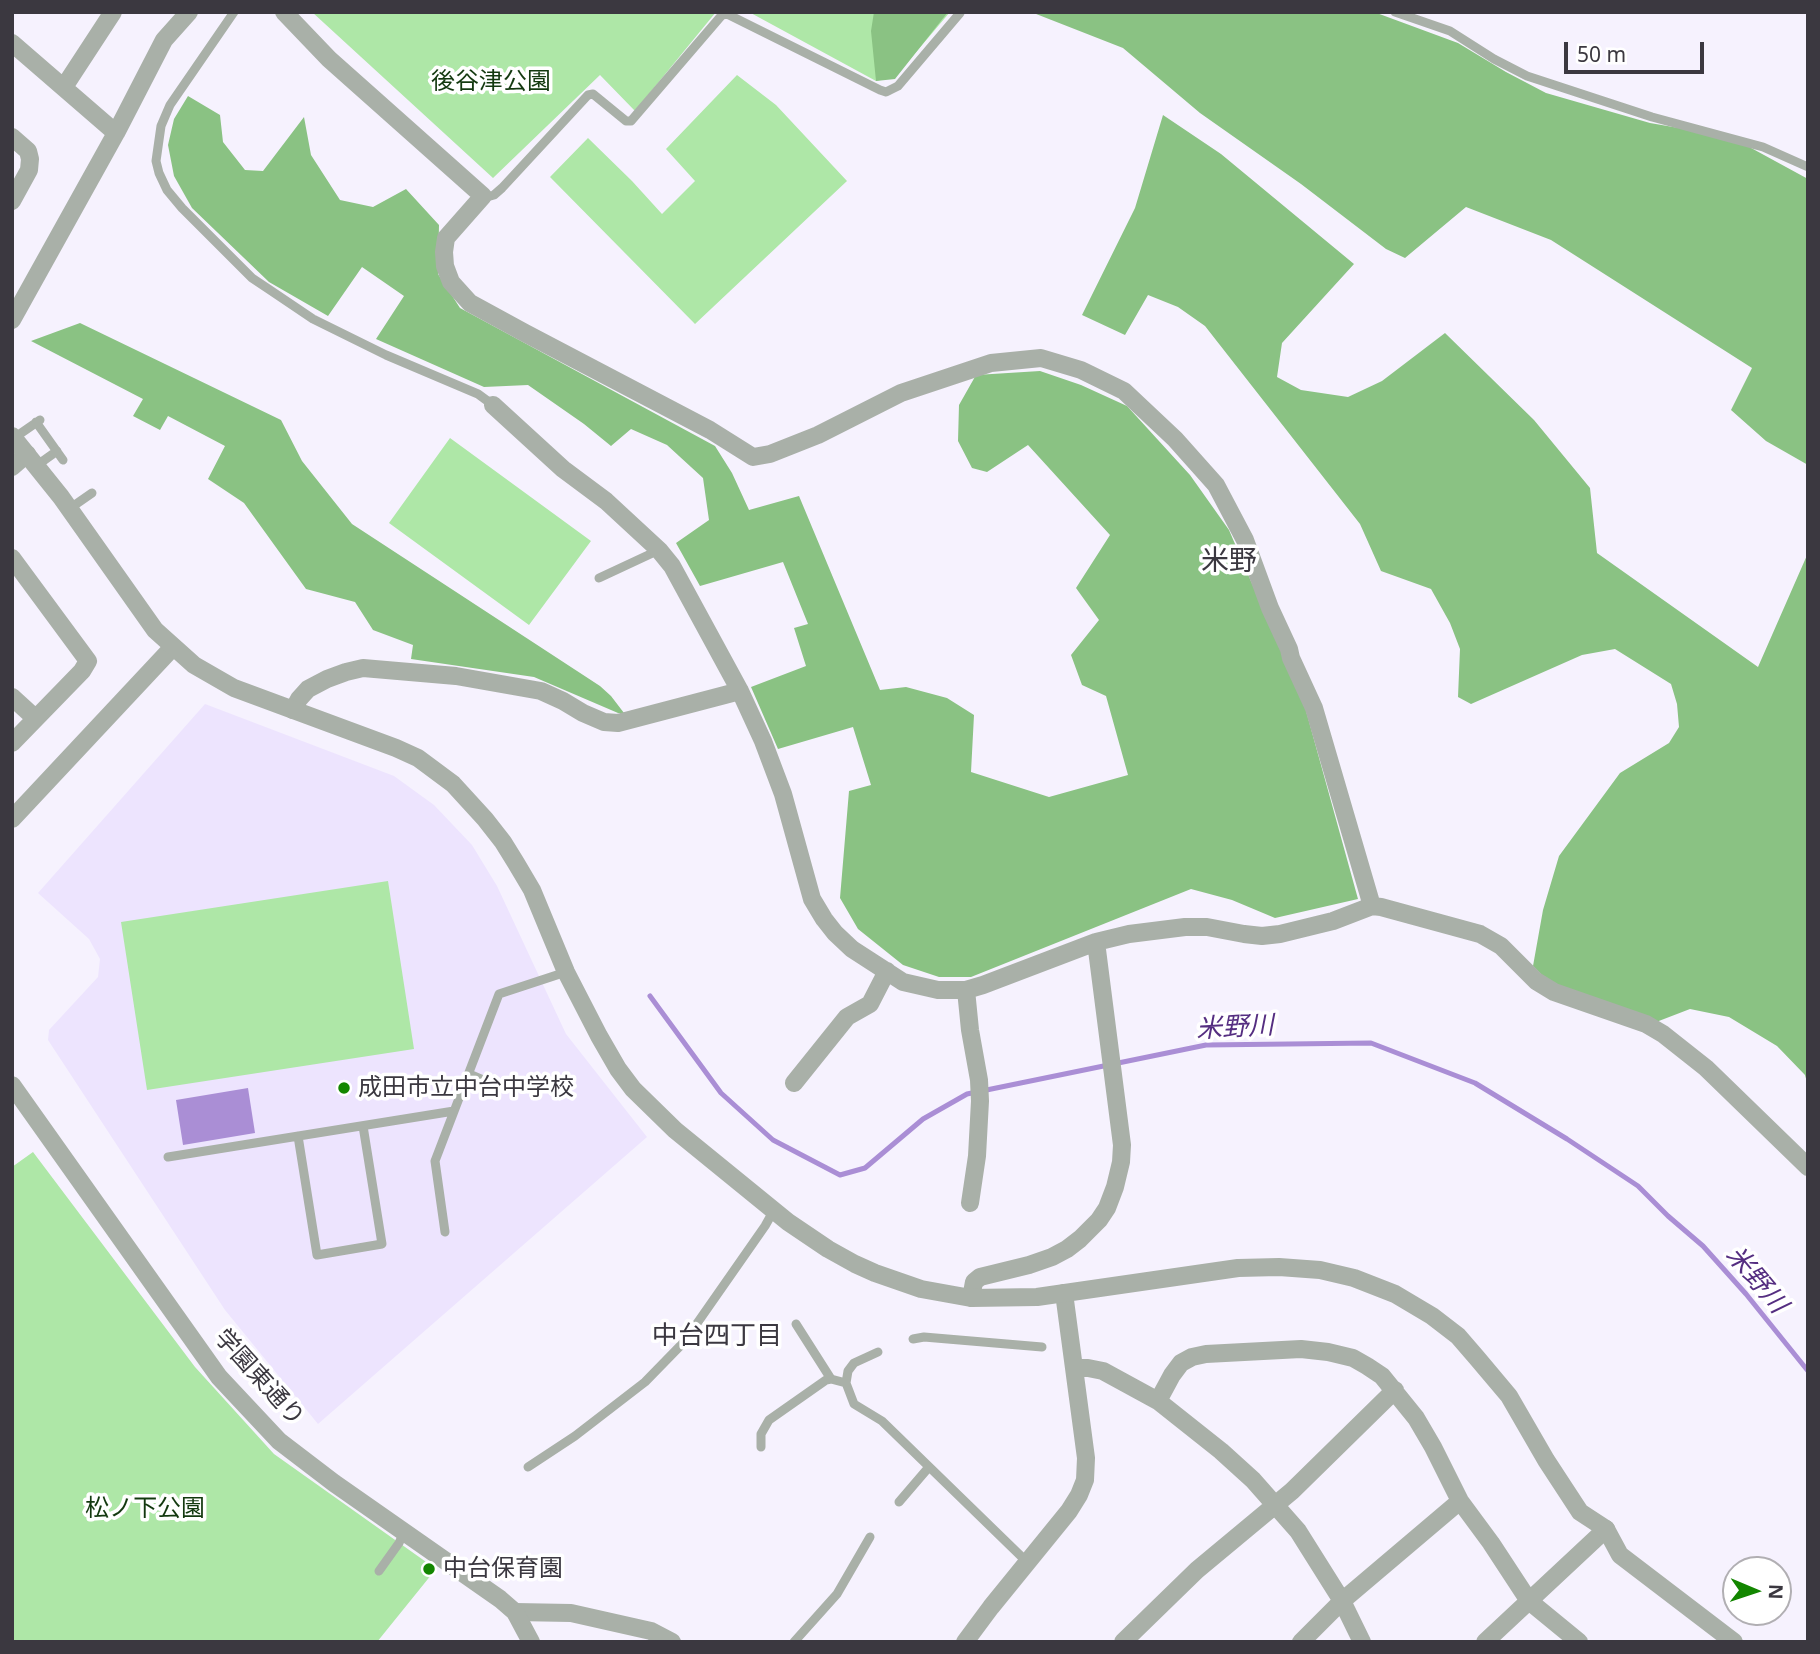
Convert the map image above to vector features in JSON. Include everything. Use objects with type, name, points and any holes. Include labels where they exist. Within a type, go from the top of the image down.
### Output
[{"type":"street","points":[[64,87],[113,12]]},
{"type":"street","points":[[13,315],[117,133],[164,40],[189,12]]},
{"type":"street","points":[[284,12],[329,59],[483,196],[446,238],[444,252],[451,282],[470,303],[710,430],[753,457],[770,454],[818,435],[901,393],[991,362],[1041,358],[1081,370],[1124,391],[1175,439],[1216,485],[1245,540],[1269,608],[1314,709],[1372,906]]},
{"type":"street","points":[[12,43],[117,133]]},
{"type":"street","points":[[12,137],[28,151],[30,159],[29,170],[12,201]]},
{"type":"street","points":[[493,405],[563,469],[606,500],[659,550],[672,566],[740,691],[763,741],[783,794],[812,900],[835,933],[852,949],[904,982],[938,990],[966,990],[1096,943],[1129,934],[1207,927],[1262,936],[1333,921],[1372,906],[1381,907],[1480,934],[1501,946],[1536,981],[1554,992],[1646,1024],[1663,1034],[1706,1068],[1808,1167]]},
{"type":"street","points":[[13,437],[69,509],[155,630],[194,665],[234,688],[397,748],[418,758],[453,784],[485,819],[532,890],[566,972],[599,1036],[633,1090],[675,1130],[774,1210],[828,1249],[855,1264],[920,1289],[971,1298],[1037,1297],[1238,1268],[1279,1267],[1320,1270],[1354,1278],[1395,1294],[1432,1316],[1458,1336],[1508,1396],[1580,1512],[1606,1529],[1620,1555],[1734,1642]]},
{"type":"street","points":[[12,467],[32,460]]},
{"type":"street","points":[[12,558],[88,661],[82,671],[12,743]]},
{"type":"street","points":[[14,814],[173,647]]},
{"type":"street","points":[[293,710],[308,689],[346,672],[363,668],[456,676],[541,691],[604,722],[618,723],[740,691]]},
{"type":"street","points":[[12,697],[35,718]]},
{"type":"street","points":[[971,1298],[974,1282],[980,1277],[1028,1265],[1067,1249],[1080,1240],[1103,1214],[1115,1187],[1122,1146],[1096,943]]},
{"type":"street","points":[[794,1083],[847,1017],[870,1004],[887,971]]},
{"type":"street","points":[[966,990],[980,1101],[977,1156],[970,1203]]},
{"type":"street","name":"学園東通り","points":[[12,1085],[219,1377],[279,1441],[334,1483],[500,1599],[515,1612],[531,1642]]},
{"type":"street","points":[[965,1642],[1069,1511],[1085,1480],[1086,1458],[1064,1293]]},
{"type":"street","points":[[1157,1401],[1181,1363],[1206,1354],[1301,1349],[1328,1352],[1360,1362],[1382,1376],[1416,1418],[1460,1501],[1529,1601],[1579,1642]]},
{"type":"street","points":[[1074,1368],[1103,1371],[1157,1401],[1253,1480],[1298,1531],[1342,1601],[1362,1642]]},
{"type":"street","points":[[1123,1642],[1197,1570],[1292,1491],[1395,1391]]},
{"type":"street","points":[[1301,1642],[1342,1601],[1460,1501]]},
{"type":"street","points":[[1485,1642],[1606,1529]]},
{"type":"street","points":[[515,1612],[571,1613],[651,1630],[672,1642]]},
{"type":"lane","points":[[234,12],[170,105],[161,126],[156,161],[167,190],[252,278],[302,312],[375,350],[478,394],[493,405]]},
{"type":"lane","points":[[1395,12],[1450,31],[1527,76],[1652,117],[1763,147],[1808,167]]},
{"type":"lane","points":[[483,196],[494,195],[502,188],[588,95],[593,94],[626,121],[631,121],[722,15],[727,14],[886,92],[898,86],[960,13]]},
{"type":"lane","points":[[13,437],[38,421],[63,460]]},
{"type":"lane","points":[[32,460],[57,451]]},
{"type":"lane","points":[[69,509],[92,493]]},
{"type":"lane","points":[[599,578],[659,550]]},
{"type":"lane","points":[[444,1231],[435,1161],[499,994],[566,972]]},
{"type":"lane","points":[[468,1074],[498,1086]]},
{"type":"lane","points":[[168,1157],[454,1111]]},
{"type":"lane","points":[[298,1136],[317,1255],[382,1244],[363,1126]]},
{"type":"lane","points":[[528,1467],[575,1436],[645,1382],[684,1342],[774,1210]]},
{"type":"lane","points":[[796,1324],[831,1379]]},
{"type":"lane","points":[[913,1339],[923,1337],[1042,1347]]},
{"type":"lane","points":[[878,1352],[854,1363],[848,1371],[846,1383],[854,1404],[881,1421],[1027,1562]]},
{"type":"lane","points":[[761,1447],[761,1434],[769,1420],[825,1380],[846,1383]]},
{"type":"lane","points":[[899,1502],[929,1467]]},
{"type":"lane","points":[[379,1571],[404,1532]]},
{"type":"lane","points":[[794,1642],[837,1594],[870,1537]]},
{"type":"shaded area","name":"成田市立中台中学校","points":[[205,704],[394,776],[434,805],[472,845],[497,886],[566,1034],[647,1137],[318,1424],[225,1310],[48,1040],[49,1030],[98,977],[100,959],[89,939],[38,893]]},
{"type":"shaded area","points":[[248,1088],[255,1133],[183,1145],[176,1100]]},
{"type":"green space","name":"後谷津公園","points":[[312,12],[716,12],[635,111],[600,75],[493,178]]},
{"type":"green space","points":[[749,12],[950,12],[895,77],[876,81]]},
{"type":"green space","points":[[874,12],[948,12],[895,79],[876,81],[871,31]]},
{"type":"green space","points":[[1031,12],[1374,12],[1458,43],[1546,93],[1650,123],[1731,137],[1808,179],[1808,465],[1766,441],[1731,410],[1752,368],[1551,240],[1466,207],[1405,258],[1386,249],[1301,184],[1200,113],[1123,48]]},
{"type":"green space","points":[[737,75],[776,105],[847,181],[695,324],[550,177],[588,138],[662,214],[695,181],[666,149]]},
{"type":"green space","points":[[188,96],[220,115],[223,142],[245,170],[263,171],[304,117],[311,155],[340,200],[373,207],[406,189],[439,225],[438,274],[460,308],[715,446],[732,473],[749,510],[799,496],[880,690],[906,687],[947,698],[974,715],[971,772],[1049,797],[1128,775],[1106,696],[1082,685],[1071,655],[1099,620],[1076,588],[1110,535],[1028,445],[987,472],[972,468],[958,441],[959,405],[976,375],[1040,371],[1081,385],[1127,406],[1190,475],[1229,530],[1305,707],[1358,899],[1275,918],[1232,900],[1191,889],[971,977],[939,977],[903,965],[858,929],[840,898],[849,791],[871,785],[853,727],[778,749],[751,687],[806,666],[794,628],[808,624],[783,562],[700,586],[676,543],[709,520],[703,478],[667,445],[631,429],[611,446],[528,385],[484,387],[376,339],[404,296],[362,267],[328,316],[269,282],[192,208],[174,176],[168,145],[174,119]]},
{"type":"green space","points":[[1163,115],[1221,154],[1354,264],[1282,343],[1277,377],[1301,390],[1348,397],[1382,381],[1445,333],[1534,420],[1590,488],[1597,553],[1758,667],[1808,553],[1808,1086],[1805,1075],[1777,1046],[1729,1017],[1690,1009],[1651,1024],[1549,982],[1533,966],[1543,910],[1559,856],[1620,773],[1669,743],[1679,727],[1677,704],[1671,684],[1615,649],[1582,655],[1471,704],[1458,697],[1460,649],[1450,623],[1431,589],[1381,571],[1360,524],[1205,326],[1178,307],[1148,295],[1125,335],[1082,315],[1135,208]]},
{"type":"green space","points":[[80,323],[281,420],[302,461],[352,524],[600,686],[624,713],[618,713],[534,677],[411,659],[413,645],[373,630],[355,602],[306,589],[244,503],[208,479],[225,446],[168,416],[160,430],[133,416],[143,399],[31,341]]},
{"type":"green space","points":[[450,438],[591,541],[529,625],[389,523]]},
{"type":"green space","points":[[388,881],[414,1049],[147,1090],[121,922]]},
{"type":"green space","name":"松ノ下公園","points":[[33,1152],[195,1367],[274,1454],[436,1569],[377,1642],[12,1642],[12,1167]]},
{"type":"waterway","name":"米野川","points":[[650,996],[721,1093],[773,1140],[840,1175],[865,1168],[923,1119],[967,1094],[1206,1045],[1371,1043],[1475,1083],[1638,1186],[1703,1246],[1808,1371]]},
{"type":"place","name":"成田市立中台中学校","points":[[344,1088]]},
{"type":"place","name":"中台保育園","points":[[429,1569]]},
{"type":"district","name":"米野","points":[[1229,562]]},
{"type":"district","name":"中台四丁目","points":[[717,1337]]}]
